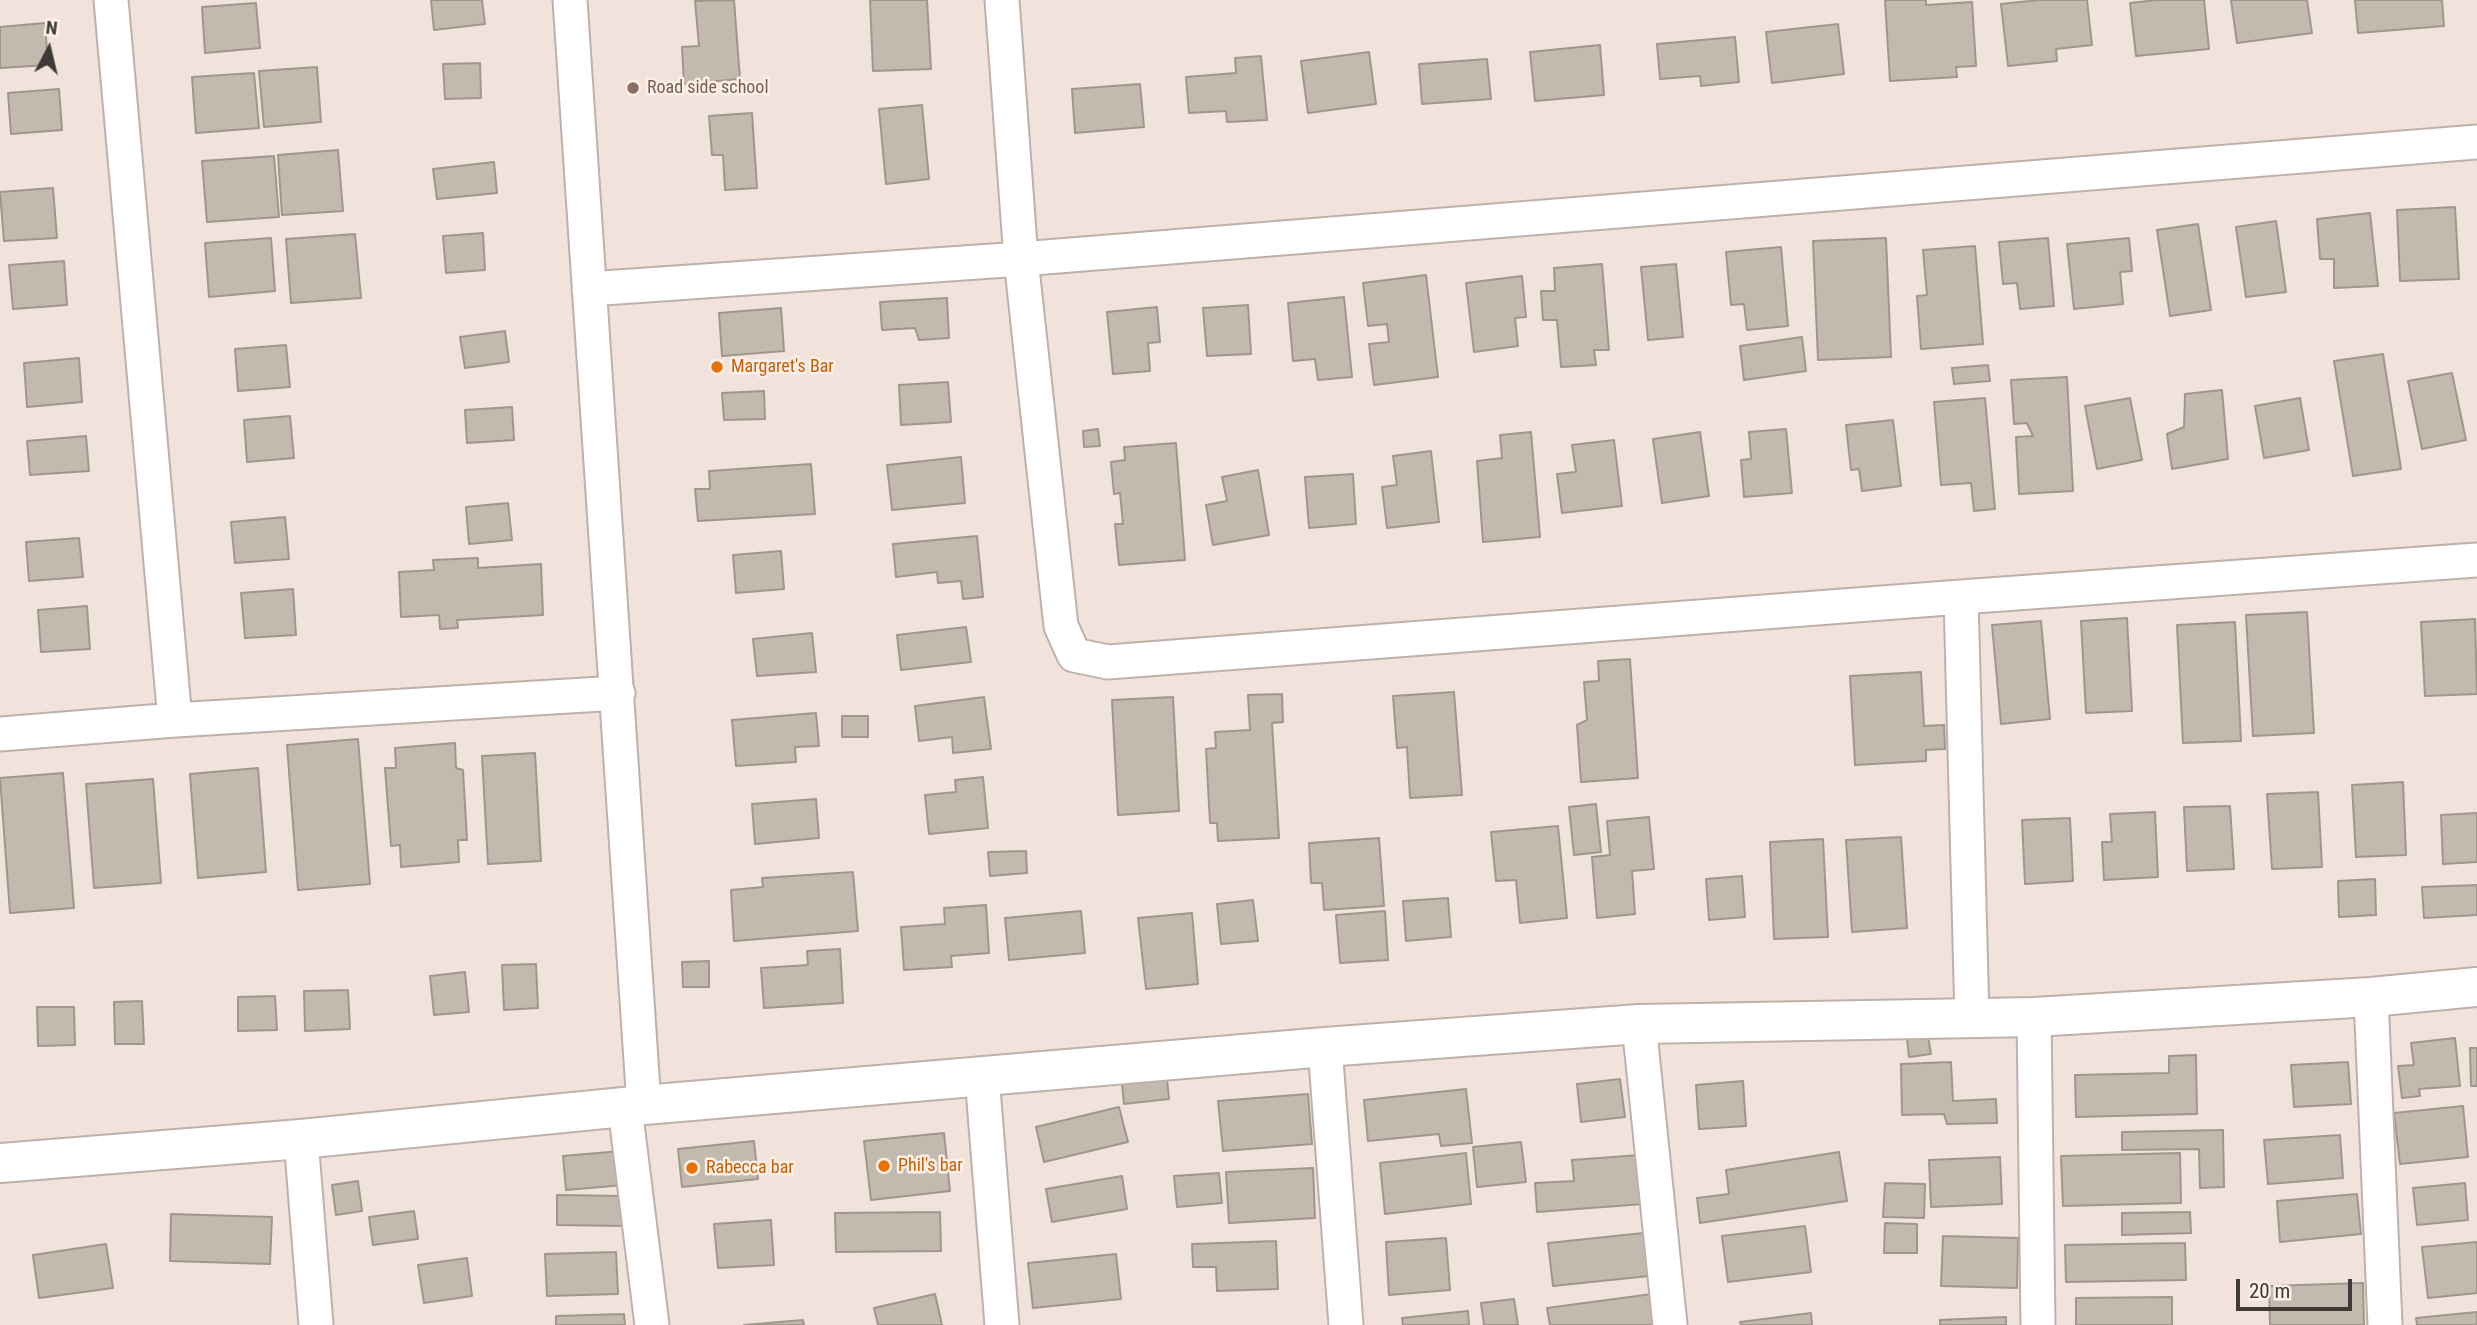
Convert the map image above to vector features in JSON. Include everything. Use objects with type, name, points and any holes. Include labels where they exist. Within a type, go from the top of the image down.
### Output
[{"type":"street","points":[[111,0],[176,720]]},
{"type":"street","points":[[569,0],[618,692],[634,1107],[652,1325]]},
{"type":"street","points":[[1002,0],[1021,260],[1061,626],[1074,654],[1108,662],[2477,560]]},
{"type":"street","points":[[589,289],[1021,260],[2477,142]]},
{"type":"street","points":[[1961,597],[1972,1019]]},
{"type":"street","points":[[0,734],[618,692]]},
{"type":"street","points":[[0,1163],[301,1139],[1325,1046],[1639,1024],[2034,1017],[2371,997],[2477,987]]},
{"type":"street","points":[[2371,997],[2385,1325]]},
{"type":"street","points":[[2034,1017],[2038,1325]]},
{"type":"street","points":[[1639,1024],[1670,1325]]},
{"type":"street","points":[[1325,1046],[1346,1325]]},
{"type":"street","points":[[982,1076],[1002,1325]]},
{"type":"street","points":[[301,1139],[316,1325]]},
{"type":"building","points":[[431,0],[482,0],[485,24],[434,30]]},
{"type":"building","points":[[734,0],[740,79],[684,84],[682,47],[699,46],[695,1]]},
{"type":"building","points":[[870,0],[927,0],[931,69],[873,71]]},
{"type":"building","points":[[1885,0],[1926,0],[1926,5],[1972,2],[1976,66],[1956,67],[1957,77],[1890,81]]},
{"type":"building","points":[[2039,0],[2087,0],[2092,45],[2056,49],[2057,61],[2008,66],[2001,4]]},
{"type":"building","points":[[2204,0],[2209,49],[2136,56],[2130,3]]},
{"type":"building","points":[[2231,0],[2307,0],[2312,33],[2237,43]]},
{"type":"building","points":[[2355,0],[2442,0],[2444,26],[2358,33]]},
{"type":"building","points":[[256,3],[260,48],[205,53],[202,7]]},
{"type":"building","points":[[45,23],[48,65],[0,68],[0,27]]},
{"type":"building","points":[[1838,24],[1844,74],[1772,83],[1766,32]]},
{"type":"building","points":[[1735,37],[1739,82],[1701,86],[1700,76],[1660,79],[1657,44]]},
{"type":"building","points":[[1600,45],[1604,95],[1535,101],[1530,52]]},
{"type":"building","points":[[1369,52],[1376,104],[1308,113],[1301,61]]},
{"type":"building","points":[[1261,56],[1267,120],[1227,122],[1226,111],[1189,113],[1186,77],[1236,73],[1235,58]]},
{"type":"building","points":[[1487,59],[1491,99],[1422,104],[1419,64]]},
{"type":"building","points":[[480,63],[481,98],[445,99],[443,64]]},
{"type":"building","points":[[317,67],[321,122],[264,127],[259,71]]},
{"type":"building","points":[[254,73],[259,128],[196,133],[192,77]]},
{"type":"building","points":[[1140,84],[1144,127],[1075,133],[1072,89]]},
{"type":"building","points":[[59,89],[62,130],[11,134],[8,93]]},
{"type":"building","points":[[922,105],[929,179],[886,184],[879,109]]},
{"type":"building","points":[[752,113],[757,188],[725,190],[723,155],[712,155],[709,116]]},
{"type":"building","points":[[338,150],[343,211],[282,215],[278,155]]},
{"type":"building","points":[[274,156],[279,217],[207,222],[202,161]]},
{"type":"building","points":[[494,162],[497,193],[437,199],[433,169]]},
{"type":"building","points":[[53,188],[57,238],[4,241],[0,192]]},
{"type":"building","points":[[2455,207],[2459,279],[2400,281],[2397,210]]},
{"type":"building","points":[[2370,213],[2378,286],[2334,288],[2334,259],[2320,259],[2317,219]]},
{"type":"building","points":[[2276,221],[2286,292],[2246,297],[2236,227]]},
{"type":"building","points":[[2198,224],[2211,310],[2170,316],[2157,230]]},
{"type":"building","points":[[483,233],[485,270],[446,273],[443,236]]},
{"type":"building","points":[[355,234],[361,298],[291,303],[286,239]]},
{"type":"building","points":[[271,238],[275,291],[209,297],[205,243]]},
{"type":"building","points":[[1886,238],[1891,357],[1818,360],[1813,241]]},
{"type":"building","points":[[2048,238],[2054,306],[2020,309],[2017,283],[2003,284],[1999,242]]},
{"type":"building","points":[[2129,238],[2132,271],[2120,272],[2123,304],[2074,309],[2067,244]]},
{"type":"building","points":[[1975,246],[1983,344],[1921,349],[1917,296],[1927,295],[1923,250]]},
{"type":"building","points":[[1781,247],[1788,326],[1747,330],[1744,304],[1731,305],[1726,252]]},
{"type":"building","points":[[64,261],[67,305],[13,309],[9,265]]},
{"type":"building","points":[[1602,264],[1609,350],[1594,350],[1596,365],[1561,367],[1557,320],[1543,320],[1541,291],[1555,291],[1554,268]]},
{"type":"building","points":[[1676,264],[1683,337],[1648,340],[1641,267]]},
{"type":"building","points":[[1426,275],[1438,377],[1374,385],[1369,344],[1389,342],[1387,324],[1368,326],[1363,283]]},
{"type":"building","points":[[1522,276],[1526,317],[1515,318],[1518,346],[1474,352],[1466,283]]},
{"type":"building","points":[[1344,297],[1352,377],[1318,380],[1315,359],[1293,361],[1288,303]]},
{"type":"building","points":[[947,298],[949,338],[919,340],[915,328],[882,330],[880,302]]},
{"type":"building","points":[[1248,305],[1251,354],[1207,356],[1203,308]]},
{"type":"building","points":[[1157,307],[1160,342],[1148,343],[1150,371],[1113,374],[1107,312]]},
{"type":"building","points":[[781,308],[784,351],[722,356],[719,313]]},
{"type":"building","points":[[505,331],[509,362],[465,368],[460,337]]},
{"type":"building","points":[[1802,337],[1806,371],[1744,380],[1740,346]]},
{"type":"building","points":[[286,345],[290,387],[238,391],[235,349]]},
{"type":"building","points":[[2383,354],[2401,469],[2353,476],[2334,361]]},
{"type":"building","points":[[79,358],[82,402],[27,407],[24,363]]},
{"type":"building","points":[[1988,365],[1990,381],[1954,384],[1952,368]]},
{"type":"building","points":[[2452,373],[2466,440],[2422,449],[2408,381]]},
{"type":"building","points":[[2067,377],[2073,491],[2019,494],[2016,437],[2033,436],[2027,423],[2014,424],[2011,380]]},
{"type":"building","points":[[948,382],[951,422],[901,425],[899,385]]},
{"type":"building","points":[[2222,390],[2228,459],[2172,469],[2167,434],[2184,427],[2185,394]]},
{"type":"building","points":[[764,391],[765,419],[724,420],[722,393]]},
{"type":"building","points":[[1985,398],[1995,509],[1974,511],[1971,483],[1941,485],[1934,402]]},
{"type":"building","points":[[2130,398],[2142,460],[2097,469],[2085,406]]},
{"type":"building","points":[[2300,398],[2309,450],[2264,458],[2255,406]]},
{"type":"building","points":[[512,407],[514,440],[467,443],[465,410]]},
{"type":"building","points":[[290,416],[294,458],[247,462],[244,420]]},
{"type":"building","points":[[1893,420],[1901,486],[1862,491],[1859,469],[1851,470],[1846,425]]},
{"type":"building","points":[[1098,429],[1100,446],[1084,447],[1083,431]]},
{"type":"building","points":[[1786,429],[1792,493],[1744,497],[1741,460],[1751,459],[1749,432]]},
{"type":"building","points":[[1531,432],[1540,537],[1483,542],[1477,461],[1502,458],[1500,435]]},
{"type":"building","points":[[1700,432],[1709,496],[1662,503],[1653,439]]},
{"type":"building","points":[[86,436],[89,471],[30,475],[27,441]]},
{"type":"building","points":[[1614,440],[1622,506],[1562,513],[1557,474],[1576,472],[1572,445]]},
{"type":"building","points":[[1176,443],[1185,560],[1119,565],[1115,524],[1123,524],[1120,493],[1114,494],[1111,462],[1125,460],[1124,447]]},
{"type":"building","points":[[1431,451],[1439,522],[1387,528],[1382,487],[1397,485],[1393,456]]},
{"type":"building","points":[[961,457],[965,503],[892,510],[887,465]]},
{"type":"building","points":[[811,464],[815,514],[698,521],[695,489],[710,489],[709,471]]},
{"type":"building","points":[[1258,470],[1269,535],[1213,545],[1206,505],[1227,501],[1222,477]]},
{"type":"building","points":[[1353,474],[1356,524],[1309,528],[1305,477]]},
{"type":"building","points":[[508,503],[512,540],[469,544],[466,507]]},
{"type":"building","points":[[285,517],[289,559],[235,563],[231,522]]},
{"type":"building","points":[[977,536],[983,597],[963,599],[961,581],[938,583],[937,572],[896,577],[893,544]]},
{"type":"building","points":[[79,538],[83,577],[29,581],[26,542]]},
{"type":"building","points":[[781,551],[784,589],[736,593],[733,555]]},
{"type":"building","points":[[478,558],[478,568],[541,564],[543,615],[457,620],[458,628],[440,629],[439,615],[401,617],[399,572],[434,570],[433,560]]},
{"type":"building","points":[[293,589],[296,635],[245,638],[241,593]]},
{"type":"building","points":[[87,606],[90,649],[41,652],[38,610]]},
{"type":"building","points":[[2307,612],[2314,733],[2253,736],[2246,615]]},
{"type":"building","points":[[2127,618],[2132,711],[2086,713],[2081,621]]},
{"type":"building","points":[[2475,619],[2477,694],[2425,696],[2421,622]]},
{"type":"building","points":[[2041,621],[2050,719],[2001,724],[1992,625]]},
{"type":"building","points":[[2235,622],[2241,741],[2183,743],[2177,625]]},
{"type":"building","points":[[966,627],[971,662],[901,670],[897,635]]},
{"type":"building","points":[[812,633],[816,672],[757,676],[753,639]]},
{"type":"building","points":[[1630,659],[1638,778],[1581,782],[1577,725],[1587,720],[1584,682],[1599,681],[1598,661]]},
{"type":"building","points":[[1921,672],[1924,726],[1944,725],[1945,749],[1926,750],[1926,761],[1855,765],[1850,676]]},
{"type":"building","points":[[1454,692],[1462,795],[1410,798],[1407,747],[1397,748],[1393,696]]},
{"type":"building","points":[[1282,694],[1283,722],[1272,723],[1279,838],[1218,841],[1217,823],[1210,823],[1206,749],[1216,748],[1215,732],[1250,730],[1248,695]]},
{"type":"building","points":[[984,697],[991,749],[953,753],[952,737],[919,741],[915,706]]},
{"type":"building","points":[[1173,697],[1179,811],[1118,815],[1112,700]]},
{"type":"building","points":[[816,713],[819,746],[795,747],[796,762],[736,766],[732,720]]},
{"type":"building","points":[[842,716],[868,716],[868,737],[842,737]]},
{"type":"building","points":[[358,739],[370,884],[298,890],[287,745]]},
{"type":"building","points":[[455,743],[456,768],[463,770],[467,840],[458,840],[459,862],[401,867],[400,845],[391,846],[385,768],[396,768],[395,748]]},
{"type":"building","points":[[535,753],[541,861],[488,864],[482,756]]},
{"type":"building","points":[[258,768],[266,872],[198,878],[190,774]]},
{"type":"building","points":[[63,773],[74,908],[10,913],[0,778]]},
{"type":"building","points":[[983,777],[988,828],[929,834],[925,795],[956,792],[955,780]]},
{"type":"building","points":[[153,779],[161,883],[94,888],[86,784]]},
{"type":"building","points":[[2403,782],[2406,855],[2356,857],[2352,785]]},
{"type":"building","points":[[2318,792],[2322,867],[2272,869],[2267,794]]},
{"type":"building","points":[[816,799],[819,838],[755,844],[752,804]]},
{"type":"building","points":[[1596,804],[1601,852],[1574,855],[1569,807]]},
{"type":"building","points":[[2230,806],[2234,869],[2187,871],[2184,807]]},
{"type":"building","points":[[2155,812],[2158,877],[2104,880],[2102,842],[2112,842],[2110,814]]},
{"type":"building","points":[[2477,813],[2477,862],[2443,864],[2441,815]]},
{"type":"building","points":[[1649,817],[1654,869],[1632,871],[1635,914],[1597,918],[1592,857],[1610,855],[1607,821]]},
{"type":"building","points":[[2070,818],[2073,881],[2025,884],[2022,820]]},
{"type":"building","points":[[1558,826],[1567,918],[1520,923],[1516,880],[1496,881],[1491,832]]},
{"type":"building","points":[[1901,837],[1907,928],[1852,932],[1846,840]]},
{"type":"building","points":[[1379,838],[1384,906],[1324,910],[1322,883],[1311,883],[1309,843]]},
{"type":"building","points":[[1823,839],[1828,937],[1774,939],[1770,842]]},
{"type":"building","points":[[1026,851],[1027,873],[990,876],[988,852]]},
{"type":"building","points":[[853,872],[858,931],[734,941],[731,890],[763,887],[762,878]]},
{"type":"building","points":[[1742,876],[1745,917],[1709,920],[1706,879]]},
{"type":"building","points":[[2375,879],[2376,915],[2339,917],[2338,881]]},
{"type":"building","points":[[2477,885],[2477,915],[2424,918],[2422,887]]},
{"type":"building","points":[[1448,898],[1451,937],[1406,941],[1403,901]]},
{"type":"building","points":[[1253,900],[1258,941],[1221,944],[1217,904]]},
{"type":"building","points":[[986,905],[989,953],[951,956],[952,967],[904,970],[901,927],[945,924],[944,908]]},
{"type":"building","points":[[1081,911],[1085,953],[1009,960],[1005,918]]},
{"type":"building","points":[[1385,911],[1388,960],[1340,963],[1336,915]]},
{"type":"building","points":[[1192,913],[1198,984],[1146,989],[1138,918]]},
{"type":"building","points":[[840,949],[843,1003],[764,1008],[761,968],[808,965],[807,951]]},
{"type":"building","points":[[709,961],[709,987],[683,987],[682,962]]},
{"type":"building","points":[[536,964],[538,1008],[504,1010],[502,965]]},
{"type":"building","points":[[465,972],[469,1012],[434,1015],[430,976]]},
{"type":"building","points":[[348,990],[350,1029],[305,1031],[304,991]]},
{"type":"building","points":[[275,996],[277,1030],[238,1031],[238,997]]},
{"type":"building","points":[[142,1001],[144,1044],[115,1044],[114,1002]]},
{"type":"building","points":[[37,1007],[74,1007],[75,1045],[38,1046]]},
{"type":"building","points":[[1928,1036],[1931,1054],[1909,1057],[1907,1039]]},
{"type":"building","points":[[2455,1038],[2460,1086],[2419,1089],[2420,1096],[2402,1098],[2398,1066],[2414,1065],[2411,1043]]},
{"type":"building","points":[[2470,1048],[2477,1048],[2477,1086],[2471,1086]]},
{"type":"building","points":[[2196,1055],[2197,1114],[2076,1117],[2075,1075],[2169,1073],[2169,1056]]},
{"type":"building","points":[[1951,1062],[1953,1101],[1996,1099],[1997,1123],[1947,1124],[1944,1114],[1902,1115],[1901,1064]]},
{"type":"building","points":[[2348,1062],[2351,1104],[2294,1107],[2291,1065]]},
{"type":"building","points":[[1167,1079],[1169,1099],[1124,1104],[1122,1084]]},
{"type":"building","points":[[1620,1079],[1625,1117],[1581,1122],[1577,1084]]},
{"type":"building","points":[[1743,1081],[1746,1126],[1699,1129],[1696,1085]]},
{"type":"building","points":[[1466,1089],[1472,1143],[1441,1146],[1439,1134],[1368,1141],[1364,1100]]},
{"type":"building","points":[[1308,1094],[1312,1144],[1223,1151],[1218,1101]]},
{"type":"building","points":[[2463,1106],[2468,1157],[2400,1164],[2394,1113]]},
{"type":"building","points":[[1119,1107],[1128,1142],[1044,1162],[1036,1127]]},
{"type":"building","points":[[2223,1130],[2224,1187],[2200,1188],[2199,1149],[2122,1150],[2122,1132]]},
{"type":"building","points":[[944,1133],[950,1191],[871,1200],[864,1141]]},
{"type":"building","points":[[2340,1135],[2343,1178],[2268,1184],[2264,1140]]},
{"type":"building","points":[[754,1141],[758,1179],[682,1187],[678,1149]]},
{"type":"building","points":[[1521,1142],[1526,1182],[1477,1187],[1473,1147]]},
{"type":"building","points":[[621,1151],[624,1185],[566,1190],[563,1156]]},
{"type":"building","points":[[1839,1152],[1847,1201],[1700,1223],[1697,1198],[1729,1194],[1726,1170]]},
{"type":"building","points":[[1466,1153],[1471,1204],[1385,1214],[1380,1163]]},
{"type":"building","points":[[2180,1153],[2181,1203],[2063,1206],[2061,1156]]},
{"type":"building","points":[[1640,1155],[1644,1204],[1537,1212],[1535,1183],[1574,1181],[1572,1160]]},
{"type":"building","points":[[2000,1157],[2002,1204],[1931,1207],[1929,1160]]},
{"type":"building","points":[[1313,1168],[1315,1218],[1229,1223],[1226,1172]]},
{"type":"building","points":[[1219,1173],[1222,1203],[1177,1207],[1174,1176]]},
{"type":"building","points":[[1122,1176],[1127,1209],[1052,1222],[1046,1189]]},
{"type":"building","points":[[358,1181],[362,1211],[336,1215],[332,1185]]},
{"type":"building","points":[[1885,1183],[1925,1184],[1924,1218],[1883,1217]]},
{"type":"building","points":[[2465,1183],[2468,1220],[2417,1225],[2413,1188]]},
{"type":"building","points":[[2357,1194],[2361,1234],[2280,1242],[2277,1201]]},
{"type":"building","points":[[557,1195],[624,1196],[624,1226],[557,1225]]},
{"type":"building","points":[[414,1211],[418,1239],[373,1245],[369,1217]]},
{"type":"building","points":[[940,1212],[941,1251],[836,1252],[835,1213]]},
{"type":"building","points":[[2190,1212],[2191,1233],[2122,1235],[2122,1213]]},
{"type":"building","points":[[171,1214],[272,1217],[270,1264],[170,1261]]},
{"type":"building","points":[[771,1220],[774,1265],[718,1268],[714,1224]]},
{"type":"building","points":[[1885,1223],[1917,1224],[1917,1253],[1884,1253]]},
{"type":"building","points":[[1805,1226],[1811,1272],[1728,1282],[1722,1236]]},
{"type":"building","points":[[1644,1233],[1649,1276],[1553,1286],[1548,1243]]},
{"type":"building","points":[[1943,1236],[2018,1238],[2017,1288],[1941,1286]]},
{"type":"building","points":[[1446,1238],[1450,1290],[1389,1295],[1386,1242]]},
{"type":"building","points":[[1276,1241],[1278,1289],[1217,1291],[1216,1267],[1193,1267],[1192,1244]]},
{"type":"building","points":[[2477,1242],[2477,1293],[2428,1298],[2422,1247]]},
{"type":"building","points":[[2185,1243],[2186,1280],[2066,1282],[2065,1245]]},
{"type":"building","points":[[106,1244],[113,1288],[39,1298],[33,1255]]},
{"type":"building","points":[[616,1252],[618,1294],[547,1296],[545,1254]]},
{"type":"building","points":[[1116,1254],[1121,1299],[1033,1308],[1028,1263]]},
{"type":"building","points":[[467,1258],[472,1296],[424,1303],[418,1265]]},
{"type":"building","points":[[2363,1283],[2364,1325],[2270,1325],[2269,1286]]},
{"type":"building","points":[[935,1294],[942,1325],[878,1325],[874,1308]]},
{"type":"building","points":[[1652,1294],[1656,1325],[1550,1325],[1547,1308]]},
{"type":"building","points":[[2172,1297],[2172,1325],[2076,1325],[2076,1298]]},
{"type":"building","points":[[1514,1299],[1518,1325],[1484,1325],[1481,1303]]},
{"type":"building","points":[[1468,1311],[1469,1325],[1403,1325],[1402,1318]]},
{"type":"building","points":[[2477,1312],[2477,1325],[2417,1325],[2416,1318]]},
{"type":"building","points":[[1811,1313],[1812,1325],[1741,1325],[1740,1322]]},
{"type":"building","points":[[624,1314],[625,1325],[556,1325],[556,1316]]},
{"type":"building","points":[[2006,1317],[2006,1325],[1940,1325],[1940,1320]]},
{"type":"building","points":[[803,1320],[804,1325],[744,1325]]},
{"type":"place","name":"Road side school","points":[[633,88]]},
{"type":"place","name":"Margaret's Bar","points":[[717,367]]},
{"type":"place","name":"Phil's bar","points":[[884,1166]]},
{"type":"place","name":"Rabecca bar","points":[[692,1168]]}]
